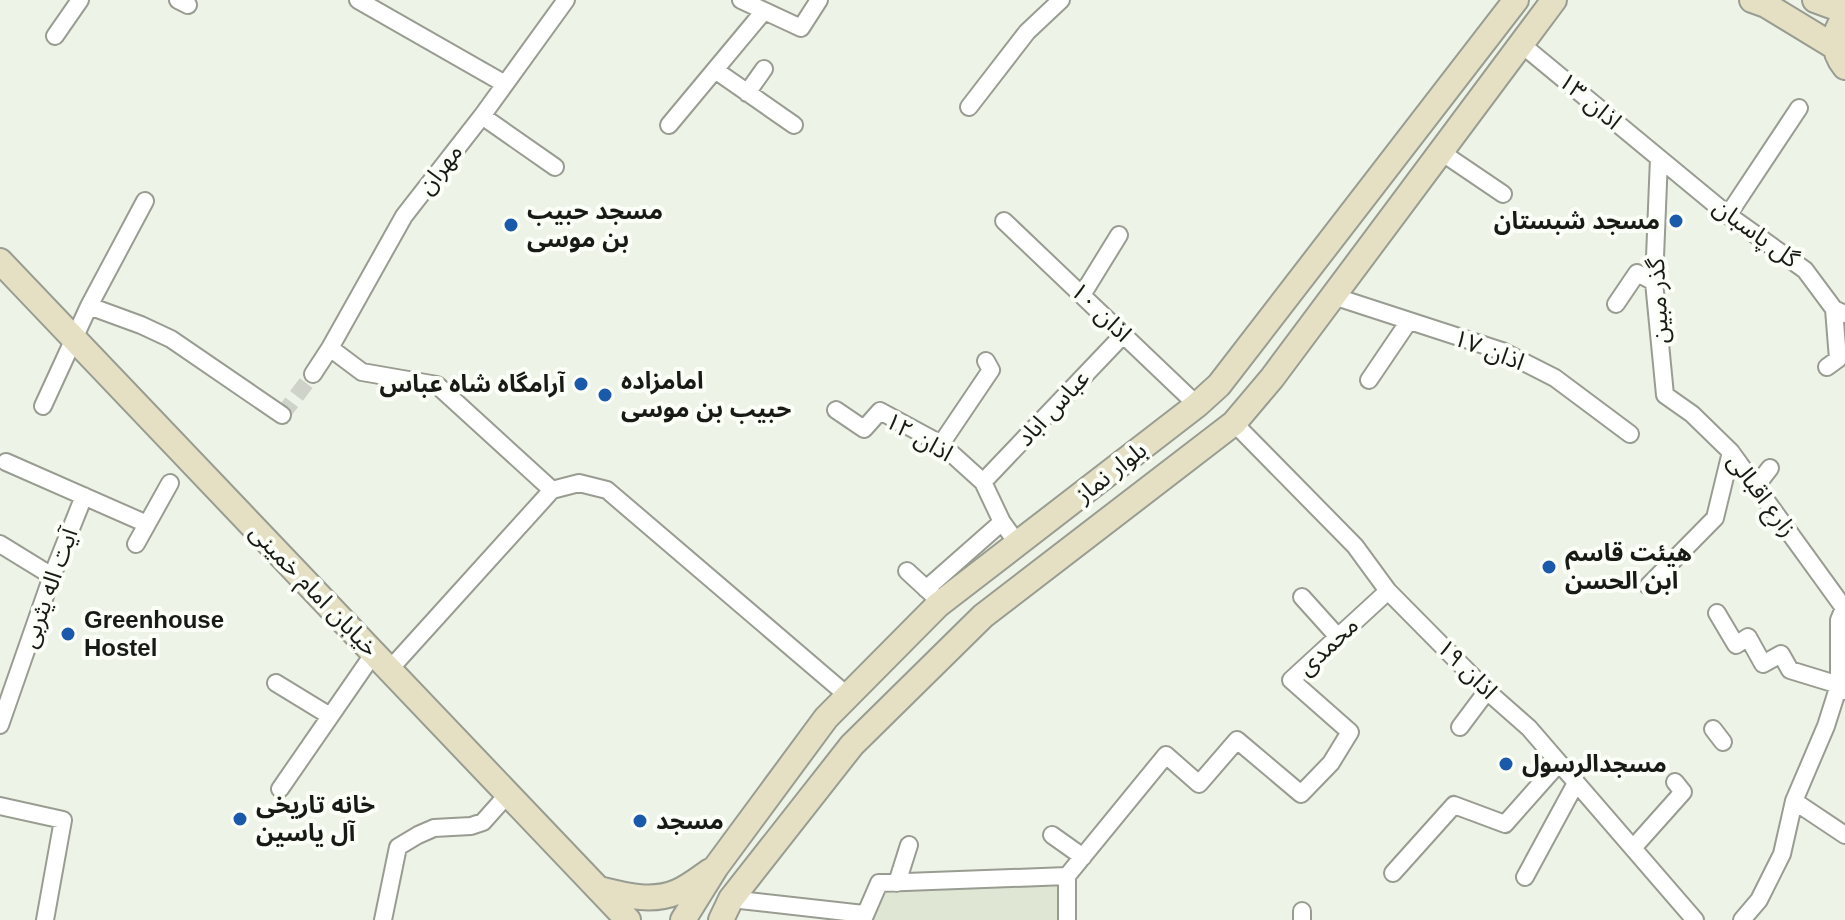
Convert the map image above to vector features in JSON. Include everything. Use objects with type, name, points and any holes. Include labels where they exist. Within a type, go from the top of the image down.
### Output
[{"type":"main road","name":"بلوار نماز","points":[[683,920],[716,867],[826,718],[934,596],[1018,544],[1219,385],[1516,0]]},
{"type":"main road","name":"بلوار نماز","points":[[726,910],[852,745],[983,616],[1234,423],[1272,378],[1554,0]]},
{"type":"main road","points":[[1752,0],[1766,5],[1840,57]]},
{"type":"main road","points":[[1815,0],[1845,14],[1837,28],[1840,57]]},
{"type":"main road","name":"خیابان امام خمینی","points":[[0,261],[628,920]]},
{"type":"main road","points":[[738,838],[764,860]]},
{"type":"main road","points":[[598,889],[641,898],[658,897],[677,892],[716,867]]},
{"type":"street","points":[[55,36],[80,0]]},
{"type":"street","points":[[358,0],[505,84]]},
{"type":"street","name":"مهران","points":[[313,374],[404,216],[566,0]]},
{"type":"street","points":[[741,0],[801,28],[819,0]]},
{"type":"street","points":[[969,107],[1027,32],[1061,0]]},
{"type":"street","points":[[669,125],[764,11]]},
{"type":"street","name":"اذان ۱۳","points":[[1521,44],[1659,158]]},
{"type":"street","points":[[747,93],[764,69]]},
{"type":"street","points":[[715,70],[794,125]]},
{"type":"street","points":[[1728,215],[1799,108]]},
{"type":"street","points":[[482,116],[555,167]]},
{"type":"street","points":[[1441,152],[1503,194]]},
{"type":"street","name":"گل پاسبان","points":[[1659,158],[1728,215],[1805,270],[1840,312]]},
{"type":"street","name":"گذر مبین","points":[[1659,158],[1654,282],[1665,395]]},
{"type":"street","points":[[43,406],[89,306],[145,201]]},
{"type":"street","name":"اذان ۱۰","points":[[1004,221],[1197,405]]},
{"type":"street","points":[[1082,295],[1119,235]]},
{"type":"street","points":[[1616,304],[1637,273],[1654,282]]},
{"type":"street","name":"اذان ۱۷","points":[[1333,296],[1502,351],[1555,378],[1630,434]]},
{"type":"street","points":[[89,306],[171,339],[282,415]]},
{"type":"street","points":[[1827,367],[1838,359],[1840,312]]},
{"type":"street","points":[[1369,380],[1409,321]]},
{"type":"street","name":"عباس اباد","points":[[983,482],[1124,334]]},
{"type":"street","points":[[330,348],[362,372],[437,385],[552,490]]},
{"type":"street","points":[[941,444],[991,370],[986,361]]},
{"type":"street","name":"زارع اقبالی","points":[[1665,395],[1692,414],[1731,452],[1845,608]]},
{"type":"street","name":"اذان ۱۲","points":[[836,410],[864,429],[880,411],[941,444],[983,482],[1002,522],[1018,544]]},
{"type":"street","name":"اذان ۱۹","points":[[1234,423],[1355,546],[1388,591],[1487,691],[1529,728],[1695,920]]},
{"type":"street","points":[[1648,586],[1715,518],[1731,452]]},
{"type":"street","points":[[6,462],[147,524]]},
{"type":"street","points":[[1756,486],[1770,468]]},
{"type":"street","points":[[136,544],[170,483]]},
{"type":"street","points":[[280,789],[330,716],[382,661],[552,490],[579,483],[607,490],[848,696]]},
{"type":"street","name":"آیت اله یثربی","points":[[0,725],[52,576],[84,496]]},
{"type":"street","points":[[907,571],[934,596],[1002,522]]},
{"type":"street","points":[[0,544],[52,576]]},
{"type":"street","name":"محمدی","points":[[1083,857],[1166,755],[1199,784],[1237,740],[1301,794],[1331,763],[1350,732],[1291,680],[1388,591]]},
{"type":"street","points":[[1302,597],[1338,637]]},
{"type":"street","points":[[1742,920],[1759,900],[1782,854],[1794,801],[1842,688],[1839,620],[1845,608]]},
{"type":"street","points":[[1717,613],[1736,645],[1748,637],[1763,664],[1781,654],[1790,670],[1842,688]]},
{"type":"street","points":[[276,683],[330,716]]},
{"type":"street","points":[[1460,727],[1487,691]]},
{"type":"street","points":[[1393,873],[1454,805],[1505,824],[1559,763]]},
{"type":"street","points":[[1633,848],[1683,792],[1675,782]]},
{"type":"street","points":[[1525,877],[1576,783]]},
{"type":"street","points":[[383,920],[398,847],[434,828],[471,826],[483,822],[508,794]]},
{"type":"street","points":[[1794,801],[1845,835]]},
{"type":"street","points":[[0,806],[63,820],[45,920]]},
{"type":"street","points":[[1052,835],[1083,857],[1067,876],[1067,920]]},
{"type":"street","points":[[897,883],[909,845]]},
{"type":"street","points":[[726,910],[864,917],[879,883],[1067,876]]},
{"type":"shaded area","points":[[1059,885],[1060,920],[871,920],[885,891]]},
{"type":"tunnel","points":[[282,415],[313,374]]},
{"type":"place","name":"مسجد شبستان","points":[[1676,221]]},
{"type":"place","name":"مسجد حبیب بن موسی","points":[[511,225]]},
{"type":"place","name":"آرامگاه شاه عباس","points":[[581,384]]},
{"type":"place","name":"امامزاده حبیب بن موسی","points":[[605,395]]},
{"type":"place","name":"هیئت قاسم ابن الحسن","points":[[1549,567]]},
{"type":"place","name":"Greenhouse Hostel","points":[[68,634]]},
{"type":"place","name":"مسجدالرسول","points":[[1506,764]]},
{"type":"place","name":"خانه تاریخی آل یاسین","points":[[240,819]]},
{"type":"place","name":"مسجد","points":[[640,821]]}]
